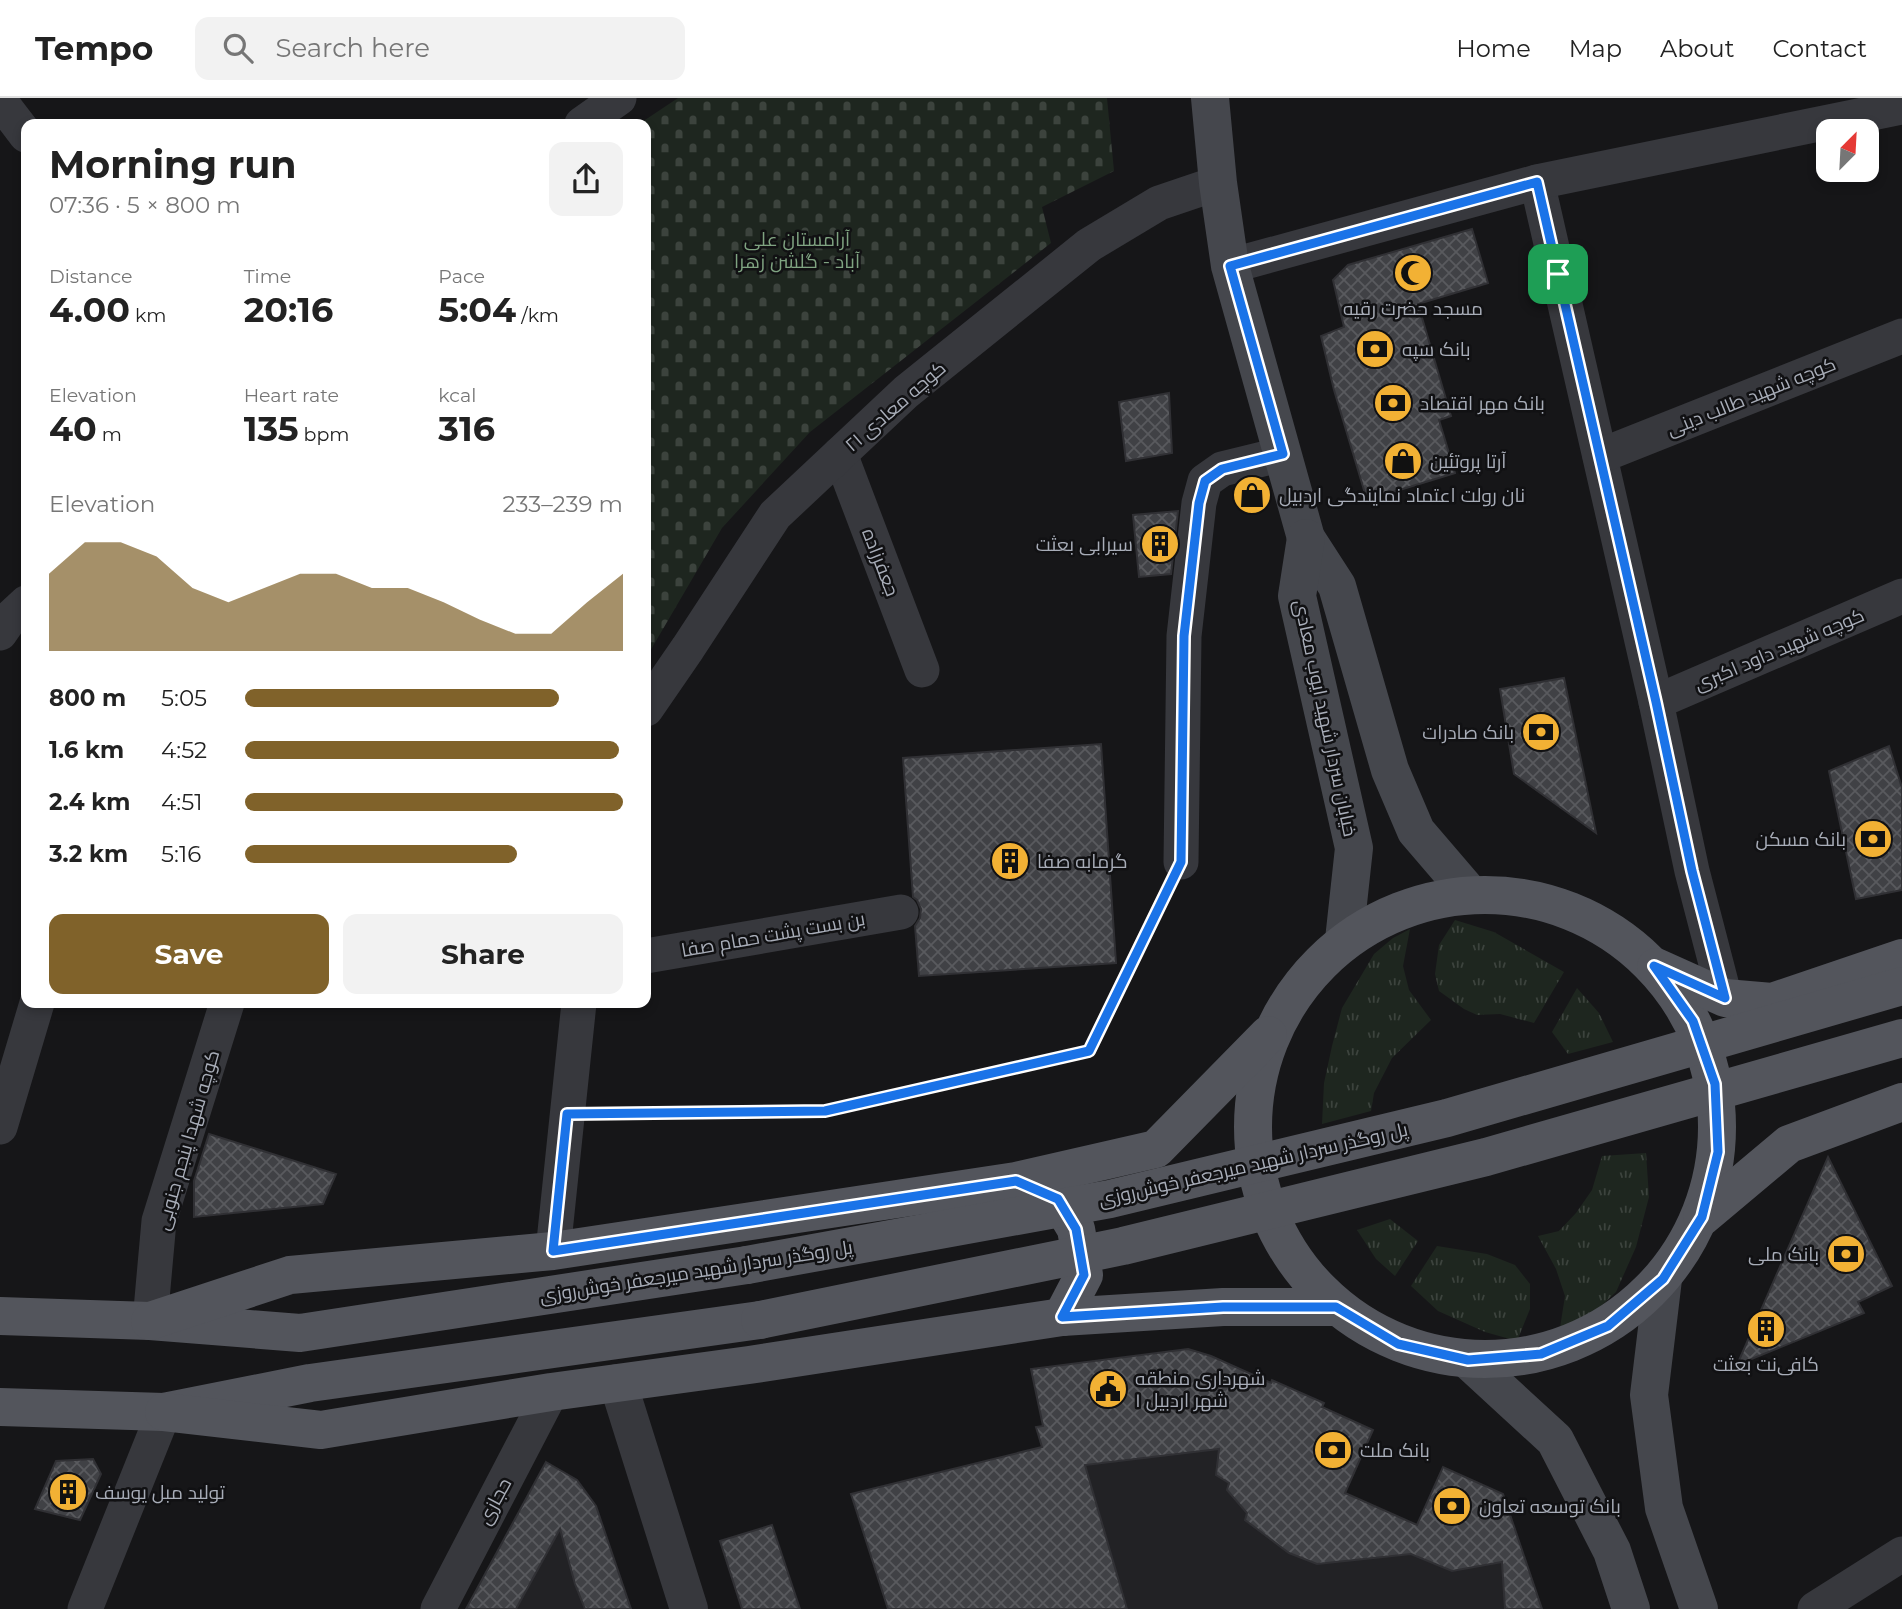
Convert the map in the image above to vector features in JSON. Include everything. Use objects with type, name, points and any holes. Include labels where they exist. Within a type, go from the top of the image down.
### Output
[{"type":"main road","name":"خیابان سردار شهید ایوب معادی","points":[[1210,98],[1218,183],[1230,266],[1306,538],[1338,586],[1390,770],[1416,831],[1470,894]]},
{"type":"main road","name":"خیابان سردار شهید ایوب معادی","points":[[1306,538],[1297,596],[1354,848],[1344,940]]},
{"type":"main road","points":[[150,1321],[290,1275],[553,1251],[1016,1181],[1156,1149],[1269,1034],[1296,988],[1344,940],[1404,907],[1470,894],[1538,900],[1601,925],[1654,966],[1725,998],[1772,1002],[1902,958]]},
{"type":"main road","points":[[1654,966],[1693,1021],[1715,1084],[1718,1152],[1702,1217]]},
{"type":"main road","name":"پل روگذر سردار شهید میرجعفر خوش‌روزی","points":[[0,1316],[150,1321],[300,1333],[747,1265],[1110,1199],[1433,1121],[1902,986]]},
{"type":"main road","points":[[1269,1034],[1251,1107],[1257,1182],[1286,1251],[1336,1307],[1398,1344],[1468,1360],[1541,1354],[1608,1326],[1663,1279],[1702,1217],[1789,1144],[1902,1102]]},
{"type":"main road","points":[[164,1412],[310,1383],[760,1320],[1123,1246],[1486,1157],[1902,1038]]},
{"type":"main road","points":[[1016,1181],[1058,1199],[1076,1229],[1084,1275],[1062,1317]]},
{"type":"main road","points":[[1663,1279],[1648,1395],[1664,1508],[1699,1609]]},
{"type":"main road","points":[[0,1407],[164,1412],[321,1430],[551,1392],[749,1366],[1062,1317],[1223,1307],[1336,1307]]},
{"type":"main road","points":[[1468,1360],[1555,1440],[1612,1551],[1631,1609]]},
{"type":"street","points":[[589,119],[619,98]]},
{"type":"street","points":[[0,101],[21,128]]},
{"type":"street","points":[[1230,266],[1537,182],[1902,107]]},
{"type":"street","points":[[1537,182],[1692,871],[1725,998]]},
{"type":"street","name":"کوچه معادی ۲۱","points":[[651,702],[775,515],[906,392],[1089,245],[1159,203],[1218,183]]},
{"type":"street","name":"کوچه شهید طالب دینی","points":[[1600,456],[1902,336]]},
{"type":"street","name":"جعفرزاده","points":[[840,454],[922,670]]},
{"type":"street","points":[[1181,862],[1184,636],[1199,503],[1205,481],[1222,469],[1283,454]]},
{"type":"street","name":"کوچه شهید داود اکبری","points":[[1656,702],[1902,596]]},
{"type":"street","name":"بن بست پشت حمام صفا","points":[[651,955],[901,912]]},
{"type":"street","points":[[0,1127],[36,1008]]},
{"type":"street","name":"کوچه شهدا پنجم جنوبی","points":[[150,1321],[159,1221],[225,1008]]},
{"type":"street","points":[[553,1251],[578,1008]]},
{"type":"street","points":[[618,1383],[689,1609]]},
{"type":"street","name":"حجازی","points":[[438,1609],[551,1392]]},
{"type":"street","points":[[85,1609],[164,1412]]},
{"type":"street","points":[[1815,1609],[1902,1554]]},
{"type":"path","points":[[567,1114],[825,1111],[1089,1051],[1181,862]]},
{"type":"shaded area","points":[[1172,1408],[1238,1457],[1506,1561],[1542,1609],[1089,1609],[1036,1427]]},
{"type":"shaded area","points":[[546,1462],[577,1480],[596,1506],[630,1609],[466,1609]]},
{"type":"green space","name":"آرامستان علی آباد - گلشن زهرا","points":[[678,98],[1107,98],[1114,171],[1042,207],[1051,243],[810,432],[722,528],[651,649],[651,119],[646,119]]},
{"type":"green space","points":[[1455,920],[1494,932],[1564,972],[1534,1023],[1500,1014],[1477,1015],[1439,991],[1435,974],[1439,945]]},
{"type":"green space","points":[[1410,929],[1403,966],[1409,990],[1431,1020],[1392,1058],[1374,1093],[1371,1111],[1322,1124],[1324,1083],[1342,1008],[1374,954],[1393,938]]},
{"type":"green space","points":[[1577,988],[1599,1013],[1613,1042],[1568,1054],[1552,1032]]},
{"type":"green space","points":[[1646,1153],[1649,1197],[1636,1247],[1616,1292],[1585,1321],[1559,1334],[1565,1296],[1556,1269],[1538,1236],[1559,1231],[1576,1213],[1592,1190],[1602,1156]]},
{"type":"green space","points":[[1390,1219],[1418,1241],[1395,1276],[1376,1259],[1357,1230]]},
{"type":"green space","points":[[1437,1246],[1487,1254],[1515,1265],[1530,1284],[1530,1309],[1517,1341],[1485,1332],[1438,1311],[1411,1286]]},
{"type":"building","points":[[1472,229],[1488,283],[1418,304],[1451,416],[1439,420],[1455,473],[1367,500],[1321,336],[1344,327],[1333,280],[1348,265]]},
{"type":"building","points":[[1169,393],[1172,453],[1126,461],[1119,402]]},
{"type":"building","name":"سیرابی بعثت","points":[[1178,511],[1171,574],[1139,577],[1133,515]]},
{"type":"building","name":"بانک صادرات","points":[[1564,678],[1596,833],[1514,774],[1500,689]]},
{"type":"building","name":"گرمابه صفا","points":[[1101,744],[1116,963],[919,976],[915,926],[921,909],[913,897],[903,758]]},
{"type":"building","name":"بانک مسکن","points":[[1889,746],[1902,788],[1902,890],[1856,899],[1829,771]]},
{"type":"building","points":[[209,1134],[336,1174],[323,1204],[194,1217],[194,1181]]},
{"type":"building","points":[[1828,1157],[1892,1286],[1858,1302],[1864,1313],[1737,1365]]},
{"type":"building","points":[[1188,1349],[1211,1356],[1271,1383],[1272,1380],[1324,1403],[1322,1407],[1373,1430],[1345,1493],[1417,1525],[1443,1467],[1503,1494],[1542,1609],[1505,1609],[1502,1562],[1452,1571],[1411,1554],[1317,1564],[1289,1553],[1245,1520],[1247,1513],[1227,1490],[1229,1483],[1216,1475],[1219,1449],[1085,1465],[1127,1609],[888,1609],[851,1494],[1042,1447],[1036,1427],[1043,1426],[1031,1369]]},
{"type":"building","name":"تولید مبل یوسف","points":[[93,1459],[101,1474],[80,1520],[35,1509],[56,1461]]},
{"type":"building","points":[[546,1462],[577,1480],[596,1506],[631,1609],[585,1609],[560,1529],[516,1609],[466,1609]]},
{"type":"building","points":[[772,1525],[800,1609],[742,1609],[720,1541]]},
{"type":"place","name":"مسجد حضرت رقیه","points":[[1413,273]]},
{"type":"place","name":"بانک سپه","points":[[1375,349]]},
{"type":"place","name":"بانک مهر اقتصاد","points":[[1393,403]]},
{"type":"place","name":"آرتا پروتئین","points":[[1403,461]]},
{"type":"place","name":"نان رولت اعتماد نمایندگی اردبیل","points":[[1252,495]]},
{"type":"place","name":"سیرابی بعثت","points":[[1160,544]]},
{"type":"place","name":"بانک صادرات","points":[[1541,732]]},
{"type":"place","name":"بانک مسکن","points":[[1873,839]]},
{"type":"place","name":"گرمابه صفا","points":[[1010,861]]},
{"type":"place","name":"بانک ملی","points":[[1846,1254]]},
{"type":"place","name":"کافی‌نت بعثت","points":[[1766,1329]]},
{"type":"place","name":"شهرداری منطقه ۱ شهر اردبیل","points":[[1108,1389]]},
{"type":"place","name":"بانک ملت","points":[[1333,1450]]},
{"type":"place","name":"تولید مبل یوسف","points":[[68,1492]]},
{"type":"place","name":"بانک توسعه تعاون","points":[[1452,1506]]},
{"type":"route","points":[[1537,182],[1558,274],[1692,871],[1725,998],[1654,966],[1693,1021],[1715,1084],[1718,1152],[1702,1217],[1663,1279],[1608,1326],[1541,1354],[1468,1360],[1398,1344],[1336,1307],[1223,1307],[1062,1317],[1084,1275],[1076,1229],[1058,1199],[1016,1181],[553,1251],[567,1114],[825,1111],[1089,1051],[1181,862],[1184,636],[1199,503],[1205,481],[1222,469],[1283,454],[1230,266],[1537,182]]}]
